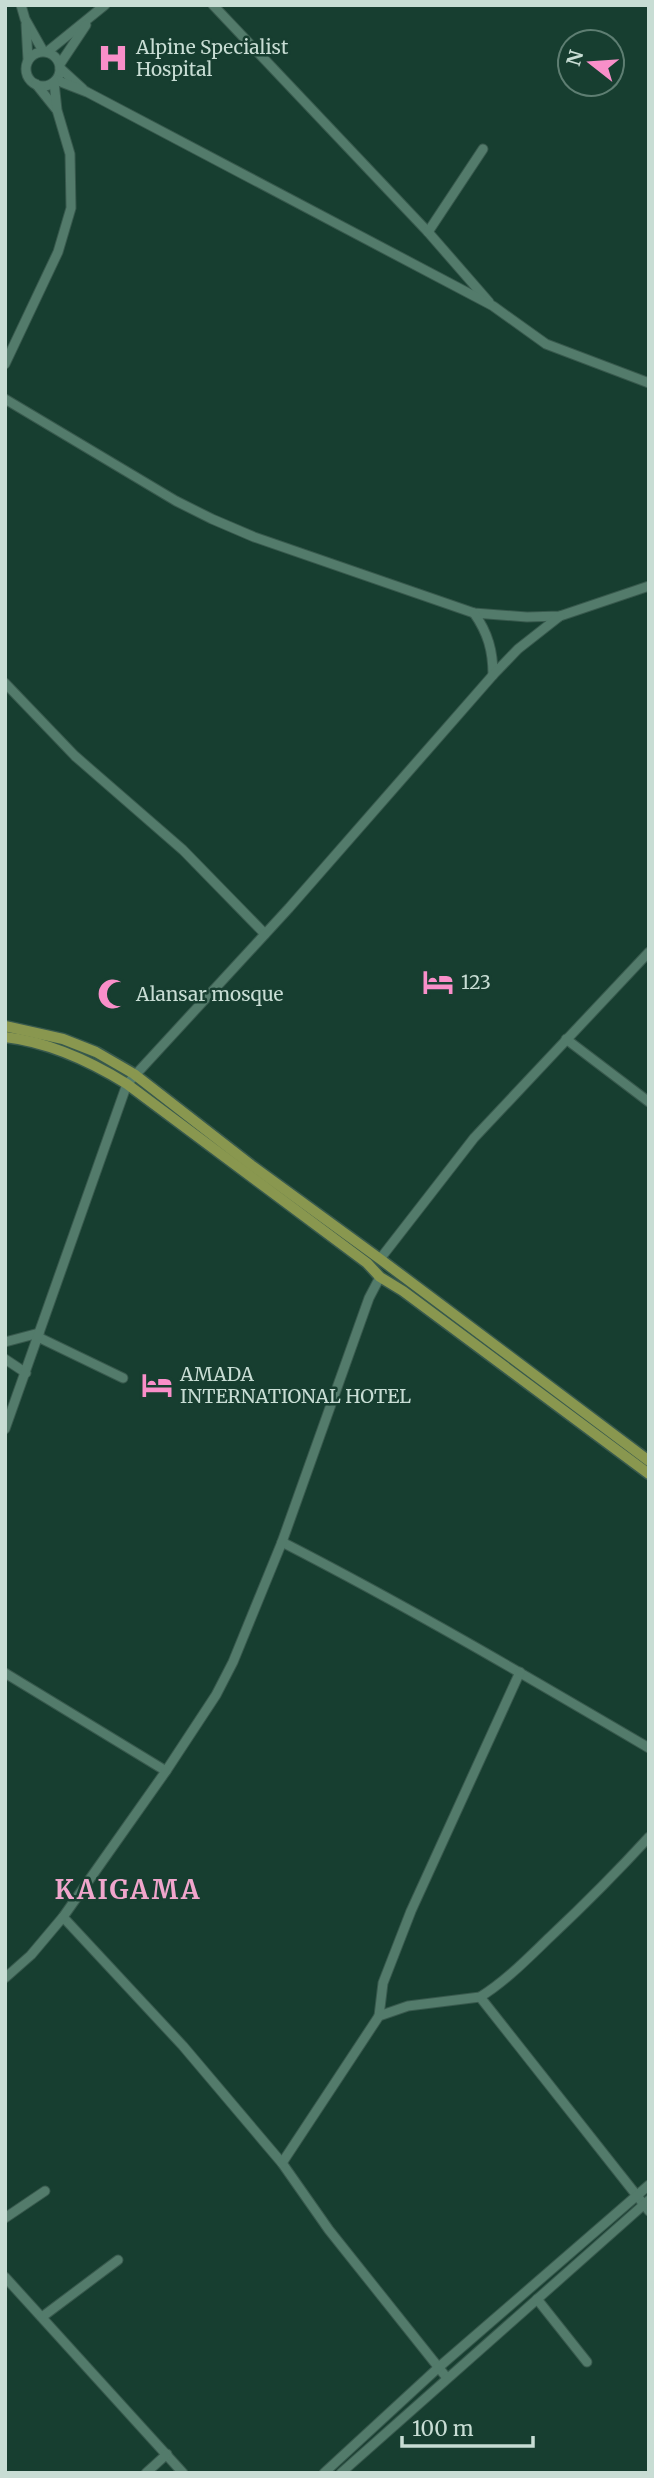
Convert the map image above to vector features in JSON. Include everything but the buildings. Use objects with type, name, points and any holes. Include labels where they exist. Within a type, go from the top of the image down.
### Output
[{"type":"main road","points":[[5,1026],[63,1039],[96,1052],[134,1074],[251,1165],[649,1461]]},
{"type":"main road","points":[[5,1037],[31,1040],[60,1051],[106,1071],[127,1084],[367,1263],[380,1277],[425,1307],[649,1474]]},
{"type":"street","points":[[21,5],[29,60]]},
{"type":"street","points":[[57,110],[29,78],[26,69],[29,60],[34,54],[45,52],[105,5]]},
{"type":"street","points":[[213,5],[428,232],[493,306]]},
{"type":"street","points":[[5,364],[58,252],[71,208],[70,154],[57,110],[55,81],[60,66],[91,18]]},
{"type":"street","points":[[25,19],[45,52],[55,56],[60,66],[87,92]]},
{"type":"street","points":[[35,84],[42,86],[55,81],[87,92],[493,306],[546,344],[649,383]]},
{"type":"street","points":[[428,232],[483,149]]},
{"type":"street","points":[[5,399],[176,501],[254,537],[474,613],[561,617]]},
{"type":"street","points":[[5,1429],[127,1084],[134,1074],[265,934],[518,649],[561,617],[649,586]]},
{"type":"street","points":[[474,613],[485,628],[493,652],[493,676]]},
{"type":"street","points":[[5,683],[75,756],[183,850],[265,934]]},
{"type":"street","points":[[380,1259],[474,1138],[649,952]]},
{"type":"street","points":[[566,1039],[649,1102]]},
{"type":"street","points":[[5,1978],[30,1955],[63,1917],[216,1695],[233,1662],[282,1542],[369,1298],[380,1277]]},
{"type":"street","points":[[5,1342],[39,1335],[124,1378]]},
{"type":"street","points":[[5,1359],[26,1373]]},
{"type":"street","points":[[282,1542],[362,1583],[649,1748]]},
{"type":"street","points":[[282,2163],[379,2016],[383,1983],[411,1911],[520,1672]]},
{"type":"street","points":[[5,1673],[166,1771]]},
{"type":"street","points":[[379,2016],[408,2006],[480,1997],[513,1973],[609,1881],[649,1837]]},
{"type":"street","points":[[63,1917],[183,2046],[282,2163],[330,2230],[447,2378]]},
{"type":"street","points":[[341,2473],[647,2205],[636,2196],[480,1997]]},
{"type":"street","points":[[324,2473],[439,2368],[649,2185]]},
{"type":"street","points":[[5,2218],[45,2191]]},
{"type":"street","points":[[41,2317],[118,2260]]},
{"type":"street","points":[[5,2277],[183,2473]]},
{"type":"street","points":[[537,2299],[587,2361]]},
{"type":"street","points":[[146,2473],[167,2454]]},
{"type":"place","name":"Alpine Specialist Hospital","points":[[113,58]]},
{"type":"place","name":"123","points":[[438,982]]},
{"type":"place","name":"Alansar mosque","points":[[113,994]]},
{"type":"place","name":"AMADA INTERNATIONAL HOTEL","points":[[157,1385]]},
{"type":"district","name":"KAIGAMA","points":[[128,1889]]}]
